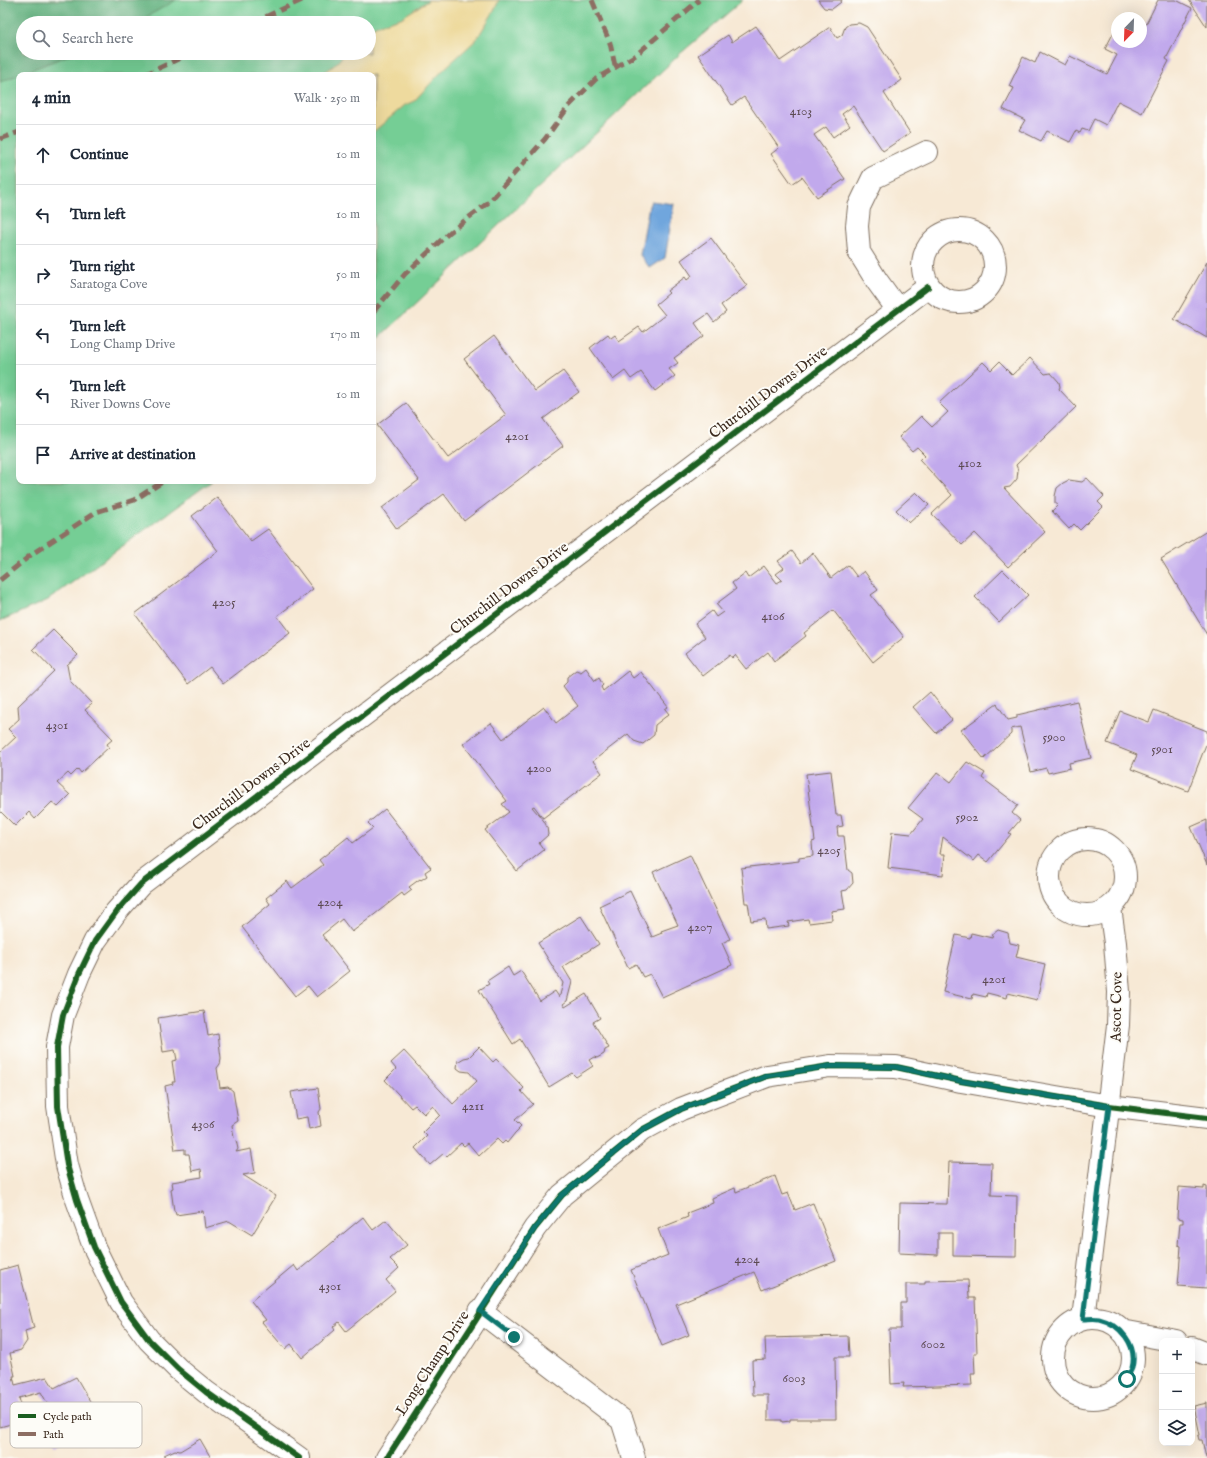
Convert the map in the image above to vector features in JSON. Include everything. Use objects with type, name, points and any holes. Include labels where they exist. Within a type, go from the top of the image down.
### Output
[{"type":"street","points":[[898,310],[877,281],[859,252],[857,226],[859,207],[873,178],[927,152]]},
{"type":"street","name":"Churchill Downs Drive","points":[[299,1458],[206,1392],[178,1369],[149,1340],[121,1302],[94,1247],[77,1200],[67,1164],[58,1106],[57,1047],[63,1015],[79,974],[95,940],[116,912],[141,884],[928,287]]},
{"type":"street","name":"Ascot Cove","points":[[1083,1319],[1118,1025],[1119,992],[1110,908]]},
{"type":"street","name":"Long Champ Drive","points":[[387,1458],[480,1311],[535,1228],[562,1195],[642,1130],[681,1109],[767,1076],[830,1066],[896,1067],[961,1081],[1109,1106],[1207,1118]]},
{"type":"street","points":[[480,1311],[622,1420],[634,1458]]},
{"type":"street","points":[[1083,1319],[1097,1319],[1111,1323],[1122,1331],[1129,1342],[1132,1354],[1132,1367],[1127,1379],[1118,1389],[1107,1395],[1094,1398],[1082,1397],[1070,1391],[1054,1370],[1053,1357],[1055,1344],[1062,1333],[1072,1324],[1083,1319]]},
{"type":"street","points":[[1122,1331],[1160,1338]]},
{"type":"street","points":[[1195,1349],[1207,1354]]},
{"type":"green space","points":[[0,0],[743,0],[681,53],[376,341],[376,72],[16,72],[16,484],[208,484],[48,600],[0,621]]},
{"type":"green space","points":[[0,0],[176,0],[148,16],[16,16],[16,60],[56,60],[26,72],[16,72],[16,76],[0,82]]},
{"type":"sand","points":[[429,0],[499,0],[476,40],[444,69],[414,101],[405,105],[376,129],[376,72],[324,72],[339,60],[376,60],[376,26],[401,18]]},
{"type":"water","points":[[651,201],[674,204],[665,258],[650,268],[640,255]]},
{"type":"building","points":[[818,0],[842,0],[832,9],[824,8]]},
{"type":"building","points":[[1158,0],[1176,0],[1192,8],[1166,59],[1169,61],[1142,113],[1118,101],[1106,125],[1094,119],[1088,131],[1082,129],[1080,133],[1076,131],[1070,142],[1047,131],[1041,141],[1019,130],[1025,120],[1003,109],[1014,88],[1009,86],[1023,57],[1035,63],[1040,52],[1065,65],[1070,56],[1107,74],[1117,55],[1105,49],[1111,38],[1111,48],[1147,48],[1147,22]]},
{"type":"building","points":[[1189,0],[1207,0],[1207,27]]},
{"type":"building","points":[[859,23],[867,27],[902,80],[884,93],[910,133],[883,151],[853,106],[842,114],[850,125],[833,137],[826,127],[814,135],[845,179],[817,197],[802,177],[792,184],[771,154],[779,148],[744,97],[732,105],[698,55],[728,35],[732,42],[756,26],[780,61],[830,27],[837,38],[842,35],[845,27],[849,24]]},
{"type":"building","points":[[711,238],[747,286],[721,305],[726,312],[714,322],[708,314],[695,323],[704,336],[674,358],[678,363],[669,369],[675,376],[655,391],[641,372],[631,379],[625,371],[613,380],[590,348],[608,334],[611,338],[615,335],[619,341],[639,327],[643,332],[665,315],[656,304],[669,293],[667,291],[685,277],[687,280],[692,276],[681,260]]},
{"type":"building","points":[[1207,262],[1207,338],[1174,319]]},
{"type":"building","points":[[494,336],[535,391],[563,371],[579,392],[543,419],[563,446],[464,521],[444,494],[397,529],[382,508],[419,480],[377,425],[406,403],[448,458],[506,415],[464,359]]},
{"type":"building","points":[[1030,358],[1045,374],[1051,373],[1059,382],[1059,389],[1076,407],[1016,465],[1018,470],[1017,479],[1010,487],[1004,488],[1045,532],[1008,567],[975,533],[962,545],[932,514],[952,495],[920,460],[925,455],[917,447],[912,451],[899,437],[921,416],[932,427],[948,412],[939,403],[983,362],[991,370],[999,362],[1012,375]]},
{"type":"building","points":[[1087,478],[1104,496],[1098,502],[1103,507],[1080,530],[1074,524],[1069,529],[1052,511],[1058,505],[1055,503],[1057,488],[1069,480],[1082,482]]},
{"type":"building","points":[[916,492],[929,505],[909,523],[896,510]]},
{"type":"building","points":[[217,497],[251,541],[268,529],[313,589],[277,616],[290,633],[223,684],[210,667],[188,684],[135,614],[218,551],[192,516]]},
{"type":"building","points":[[1207,531],[1207,635],[1161,559]]},
{"type":"building","points":[[792,551],[801,563],[813,553],[831,578],[848,565],[857,577],[864,571],[878,590],[871,595],[904,637],[873,662],[833,610],[804,633],[806,636],[774,661],[768,652],[746,669],[735,655],[732,658],[730,655],[703,676],[685,653],[705,637],[695,624],[712,611],[716,617],[723,612],[716,604],[736,589],[732,583],[745,573],[748,578],[764,566],[777,583],[782,580],[776,574],[784,568],[778,561]]},
{"type":"building","points":[[1003,570],[1028,595],[999,622],[975,597]]},
{"type":"building","points":[[53,630],[78,655],[67,665],[70,681],[92,704],[85,710],[113,739],[107,744],[109,747],[81,773],[78,769],[71,776],[68,773],[57,783],[70,795],[58,807],[52,802],[35,819],[29,812],[15,826],[0,811],[0,752],[16,737],[8,729],[19,719],[18,706],[54,671],[33,649]]},
{"type":"building","points":[[586,668],[595,681],[599,678],[603,685],[601,687],[603,691],[628,671],[633,678],[641,672],[668,707],[665,709],[669,714],[655,725],[654,735],[643,744],[634,741],[628,734],[593,761],[602,773],[543,818],[534,806],[532,807],[544,821],[547,827],[548,835],[539,843],[544,850],[517,871],[485,830],[509,812],[502,804],[507,801],[463,744],[491,723],[503,739],[544,707],[556,723],[578,706],[563,686],[567,682],[567,677],[576,670],[581,672]]},
{"type":"building","points":[[930,692],[952,720],[936,733],[913,707]]},
{"type":"building","points":[[1077,701],[1091,758],[1069,763],[1070,768],[1048,773],[1046,768],[1031,772],[1020,727],[1011,729],[1011,734],[984,759],[961,730],[997,704],[1008,720],[1017,718],[1017,715]]},
{"type":"building","points":[[1154,710],[1207,731],[1207,742],[1188,791],[1131,769],[1137,755],[1107,743],[1120,711],[1149,722]]},
{"type":"building","points":[[967,762],[985,773],[982,778],[1018,805],[1012,813],[1020,820],[1009,833],[1011,834],[988,862],[979,855],[974,861],[943,837],[940,854],[945,854],[943,875],[888,868],[892,832],[911,834],[923,819],[908,808],[938,772],[951,782]]},
{"type":"building","points":[[831,771],[836,815],[841,815],[843,826],[837,827],[838,836],[844,836],[848,870],[852,873],[853,883],[847,890],[842,891],[845,909],[831,911],[832,920],[809,923],[808,919],[788,922],[789,926],[766,929],[765,919],[751,921],[748,903],[745,903],[741,868],[799,861],[799,858],[813,856],[812,842],[815,841],[806,774]]},
{"type":"building","points":[[385,809],[431,868],[425,872],[427,876],[409,887],[412,890],[404,896],[402,893],[352,932],[342,919],[322,935],[350,971],[317,997],[308,986],[295,996],[242,927],[270,904],[266,898],[287,881],[292,888],[323,865],[319,860],[348,837],[353,843],[373,828],[368,823]]},
{"type":"building","points":[[1207,820],[1207,865],[1191,827]]},
{"type":"building","points":[[690,855],[730,939],[722,943],[732,965],[662,997],[650,974],[643,977],[636,964],[628,968],[599,906],[630,891],[652,937],[662,933],[661,931],[678,925],[653,872]]},
{"type":"building","points":[[581,916],[599,944],[563,967],[572,982],[567,1001],[563,1004],[565,1007],[586,994],[600,1018],[593,1022],[609,1048],[605,1050],[604,1054],[589,1060],[593,1066],[576,1077],[572,1073],[549,1087],[520,1039],[513,1044],[479,990],[489,984],[487,981],[508,967],[513,976],[521,971],[540,1001],[555,991],[559,997],[563,983],[538,943]]},
{"type":"building","points":[[998,930],[1008,933],[1010,943],[1019,945],[1016,957],[1045,964],[1037,1000],[1008,993],[1007,998],[987,993],[986,997],[973,994],[972,999],[943,992],[956,935],[970,938],[971,933],[992,938],[993,934]]},
{"type":"building","points":[[204,1011],[208,1036],[218,1034],[221,1058],[220,1064],[217,1068],[220,1088],[228,1087],[233,1091],[238,1121],[232,1125],[234,1138],[238,1149],[236,1152],[251,1149],[255,1173],[243,1175],[276,1196],[252,1235],[229,1221],[205,1228],[203,1211],[176,1215],[174,1211],[171,1189],[173,1188],[172,1182],[202,1177],[201,1169],[192,1171],[189,1154],[185,1154],[185,1149],[175,1150],[165,1086],[175,1082],[172,1061],[177,1060],[175,1050],[163,1052],[158,1018]]},
{"type":"building","points":[[479,1047],[493,1062],[496,1059],[524,1088],[521,1091],[533,1104],[515,1120],[521,1126],[507,1143],[505,1141],[502,1144],[497,1139],[479,1156],[468,1143],[464,1146],[461,1143],[447,1156],[444,1153],[430,1165],[415,1148],[427,1136],[423,1132],[440,1115],[433,1106],[424,1114],[415,1105],[411,1108],[385,1080],[396,1069],[391,1063],[404,1051],[453,1104],[477,1081],[469,1072],[461,1071],[457,1068],[458,1060],[459,1061],[469,1057]]},
{"type":"building","points":[[318,1088],[321,1109],[319,1112],[321,1126],[309,1129],[307,1117],[296,1119],[291,1092]]},
{"type":"building","points":[[949,1162],[992,1163],[991,1195],[1017,1196],[1016,1257],[953,1256],[953,1233],[938,1233],[938,1255],[899,1253],[900,1203],[947,1204]]},
{"type":"building","points":[[775,1176],[782,1195],[788,1193],[795,1210],[813,1203],[836,1261],[762,1290],[754,1272],[676,1304],[689,1335],[662,1346],[631,1270],[668,1255],[658,1229],[688,1217],[687,1213],[713,1203],[712,1198],[735,1188],[736,1192]]},
{"type":"building","points":[[1204,1186],[1207,1187],[1207,1288],[1178,1286],[1181,1246],[1178,1245],[1180,1223],[1183,1223],[1183,1219],[1177,1218],[1179,1187],[1204,1189]]},
{"type":"building","points":[[363,1217],[373,1230],[386,1220],[407,1245],[390,1259],[399,1268],[386,1280],[395,1291],[346,1331],[339,1322],[333,1327],[335,1330],[302,1358],[291,1344],[285,1349],[262,1322],[266,1320],[251,1301],[294,1265],[298,1271]]},
{"type":"building","points":[[18,1265],[34,1328],[25,1331],[27,1341],[21,1350],[10,1353],[15,1376],[13,1376],[15,1385],[47,1377],[54,1388],[76,1377],[90,1402],[47,1402],[41,1392],[19,1398],[20,1402],[10,1402],[10,1424],[0,1427],[0,1270]]},
{"type":"building","points":[[968,1280],[969,1298],[975,1298],[977,1353],[974,1353],[975,1373],[971,1373],[972,1385],[903,1387],[904,1383],[891,1384],[889,1329],[901,1329],[901,1303],[906,1303],[906,1284],[925,1284],[925,1281]]},
{"type":"building","points":[[848,1336],[849,1357],[835,1357],[836,1419],[790,1419],[790,1421],[782,1422],[782,1420],[768,1420],[768,1395],[753,1395],[752,1360],[766,1359],[765,1338]]},
{"type":"building","points":[[1207,1403],[1207,1458],[1202,1440],[1199,1440],[1198,1436],[1200,1435],[1195,1406]]},
{"type":"building","points":[[200,1439],[211,1458],[164,1458],[164,1455],[175,1450],[180,1451]]},
{"type":"marked path","points":[[267,16],[302,0]]},
{"type":"marked path","points":[[592,0],[610,43],[615,66]]},
{"type":"marked path","points":[[376,308],[405,274],[450,232],[489,202],[545,139],[569,106],[596,79],[636,55],[699,0]]},
{"type":"marked path","points":[[150,72],[176,60]]},
{"type":"marked path","points":[[0,139],[16,133]]},
{"type":"marked path","points":[[0,580],[32,554],[96,512],[134,500],[159,484]]},
{"type":"cycle path","points":[[299,1458],[206,1392],[178,1369],[149,1340],[121,1302],[94,1247],[77,1200],[67,1165],[58,1106],[57,1047],[63,1015],[79,974],[95,941],[116,912],[141,884],[928,287]]},
{"type":"cycle path","points":[[387,1458],[535,1228],[562,1195],[642,1130],[681,1109],[767,1076],[830,1066],[896,1067],[961,1081],[1109,1106],[1207,1118]]},
{"type":"route","points":[[514,1337],[480,1311],[535,1228],[562,1195],[642,1130],[681,1109],[767,1076],[830,1066],[896,1067],[961,1081],[1109,1106],[1087,1298],[1083,1319],[1097,1319],[1111,1323],[1122,1331],[1129,1342],[1132,1354],[1132,1367],[1127,1379]]}]
